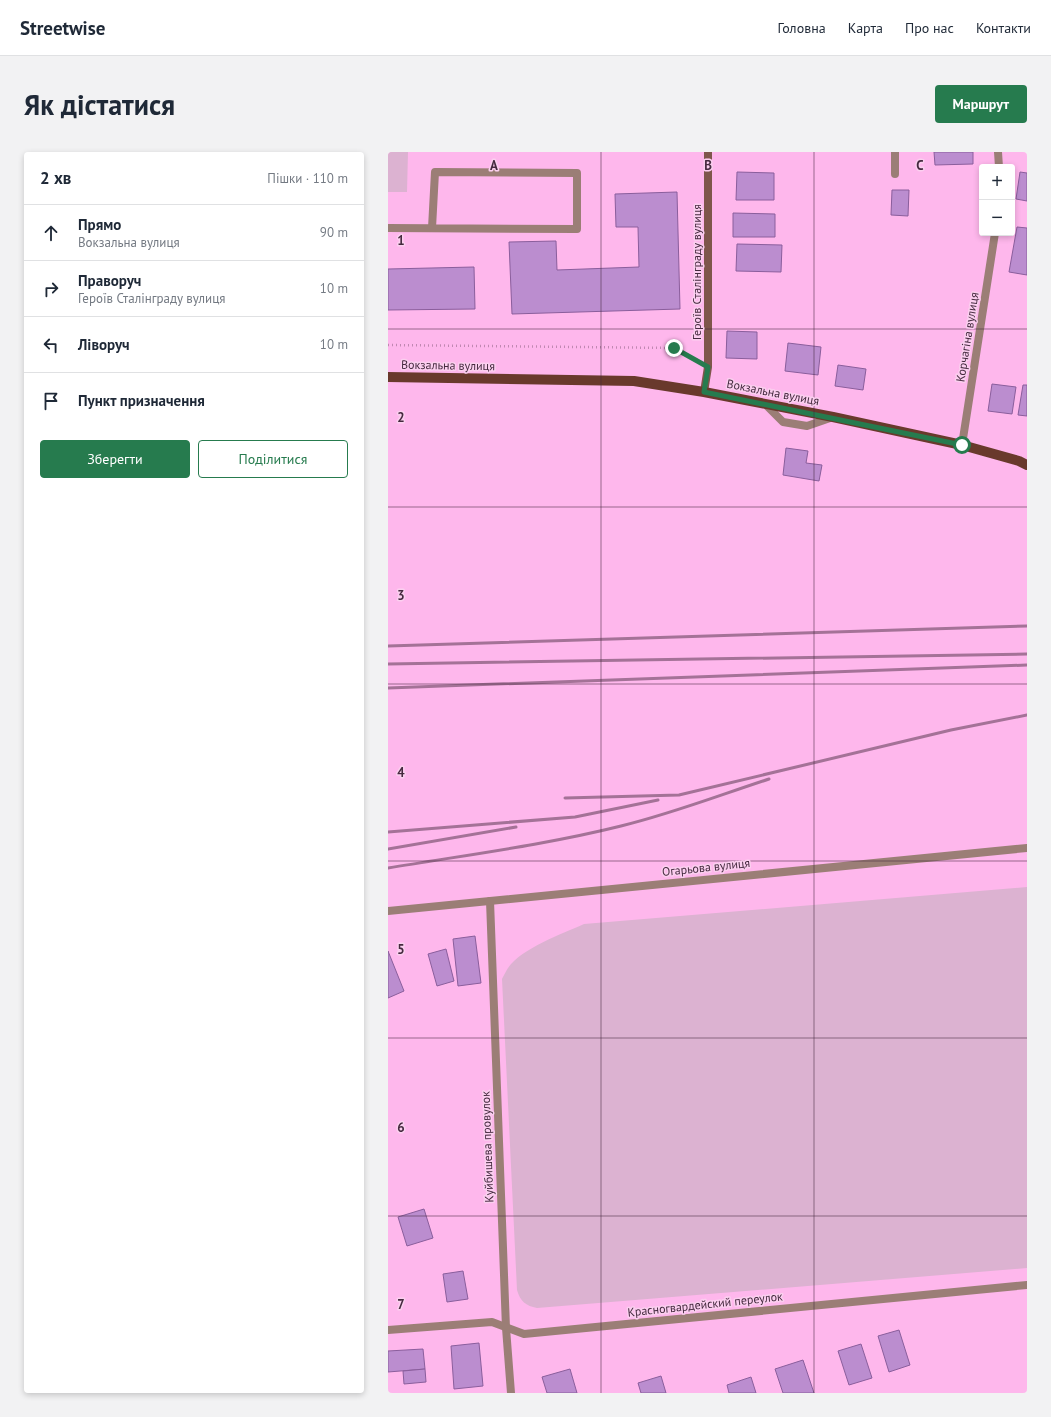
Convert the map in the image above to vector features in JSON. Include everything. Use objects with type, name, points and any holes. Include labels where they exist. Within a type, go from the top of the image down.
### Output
[{"type":"main road","name":"Вокзальна вулиця","points":[[388,377],[634,381],[704,392],[833,417],[962,445],[1019,461],[1027,465]]},
{"type":"street","name":"Героїв Сталінграду вулиця","points":[[704,392],[708,367],[708,152]]},
{"type":"street","points":[[895,152],[896,174]]},
{"type":"street","points":[[998,152],[998,164]]},
{"type":"street","points":[[388,228],[577,229],[578,173],[435,172],[432,228]]},
{"type":"street","name":"Корчагіна вулиця","points":[[962,445],[995,236]]},
{"type":"street","points":[[765,404],[783,422],[807,426],[833,417]]},
{"type":"street","name":"Огарьова вулиця","points":[[388,911],[1027,848]]},
{"type":"street","name":"Куйбишева провулок","points":[[490,900],[506,1328],[511,1393]]},
{"type":"street","name":"Красногвардейский переулок","points":[[388,1330],[492,1322],[524,1334],[1027,1285]]},
{"type":"path","points":[[388,345],[674,348],[708,367]]},
{"type":"shaded area","points":[[388,152],[408,152],[407,192],[388,192]]},
{"type":"shaded area","points":[[1027,887],[1027,1268],[537,1308],[530,1306],[522,1300],[517,1290],[502,979],[514,961],[543,942],[584,924]]},
{"type":"building","points":[[934,152],[973,152],[973,164],[935,165]]},
{"type":"building","points":[[737,172],[774,173],[774,200],[736,200]]},
{"type":"building","points":[[1020,172],[1027,173],[1027,201],[1016,199]]},
{"type":"building","points":[[892,190],[909,190],[908,216],[891,215]]},
{"type":"building","points":[[677,192],[680,309],[512,314],[509,242],[556,241],[557,270],[639,267],[638,227],[616,227],[615,194]]},
{"type":"building","points":[[733,213],[775,214],[775,237],[733,237]]},
{"type":"building","points":[[1017,227],[1027,228],[1027,275],[1009,272]]},
{"type":"building","points":[[737,244],[782,245],[781,272],[736,271]]},
{"type":"building","points":[[474,267],[475,309],[388,310],[388,269]]},
{"type":"building","points":[[727,331],[757,332],[757,359],[726,358]]},
{"type":"building","points":[[788,343],[821,347],[818,375],[785,371]]},
{"type":"building","points":[[838,365],[866,369],[863,390],[835,386]]},
{"type":"building","points":[[992,384],[1016,387],[1012,414],[988,411]]},
{"type":"building","points":[[1023,385],[1027,385],[1027,416],[1018,415]]},
{"type":"building","points":[[786,448],[808,451],[806,463],[822,465],[819,481],[783,475]]},
{"type":"building","points":[[475,936],[481,983],[458,986],[453,939]]},
{"type":"building","points":[[446,949],[454,981],[437,986],[428,954]]},
{"type":"building","points":[[388,951],[404,991],[388,998]]},
{"type":"building","points":[[424,1209],[433,1238],[407,1246],[398,1217]]},
{"type":"building","points":[[463,1271],[468,1299],[447,1302],[443,1274]]},
{"type":"building","points":[[899,1330],[910,1365],[889,1372],[878,1336]]},
{"type":"building","points":[[479,1343],[483,1386],[454,1389],[451,1346]]},
{"type":"building","points":[[861,1344],[872,1378],[849,1385],[838,1351]]},
{"type":"building","points":[[423,1349],[425,1369],[388,1372],[388,1351]]},
{"type":"building","points":[[803,1360],[814,1393],[783,1393],[775,1369]]},
{"type":"building","points":[[425,1369],[426,1382],[404,1384],[403,1371]]},
{"type":"building","points":[[570,1369],[577,1393],[547,1393],[542,1377]]},
{"type":"building","points":[[661,1376],[666,1393],[641,1393],[638,1383]]},
{"type":"building","points":[[751,1377],[756,1393],[729,1393],[727,1385]]},
{"type":"railway","points":[[388,646],[1027,626]]},
{"type":"railway","points":[[388,664],[1027,654]]},
{"type":"railway","points":[[388,688],[1027,665]]},
{"type":"railway","points":[[565,798],[679,795],[951,730],[1027,715]]},
{"type":"railway","points":[[388,868],[592,833],[658,816],[769,779]]},
{"type":"railway","points":[[388,832],[575,817],[658,800]]},
{"type":"railway","points":[[388,849],[516,827]]},
{"type":"route","points":[[674,348],[708,367],[704,392],[833,417],[962,445]]}]
